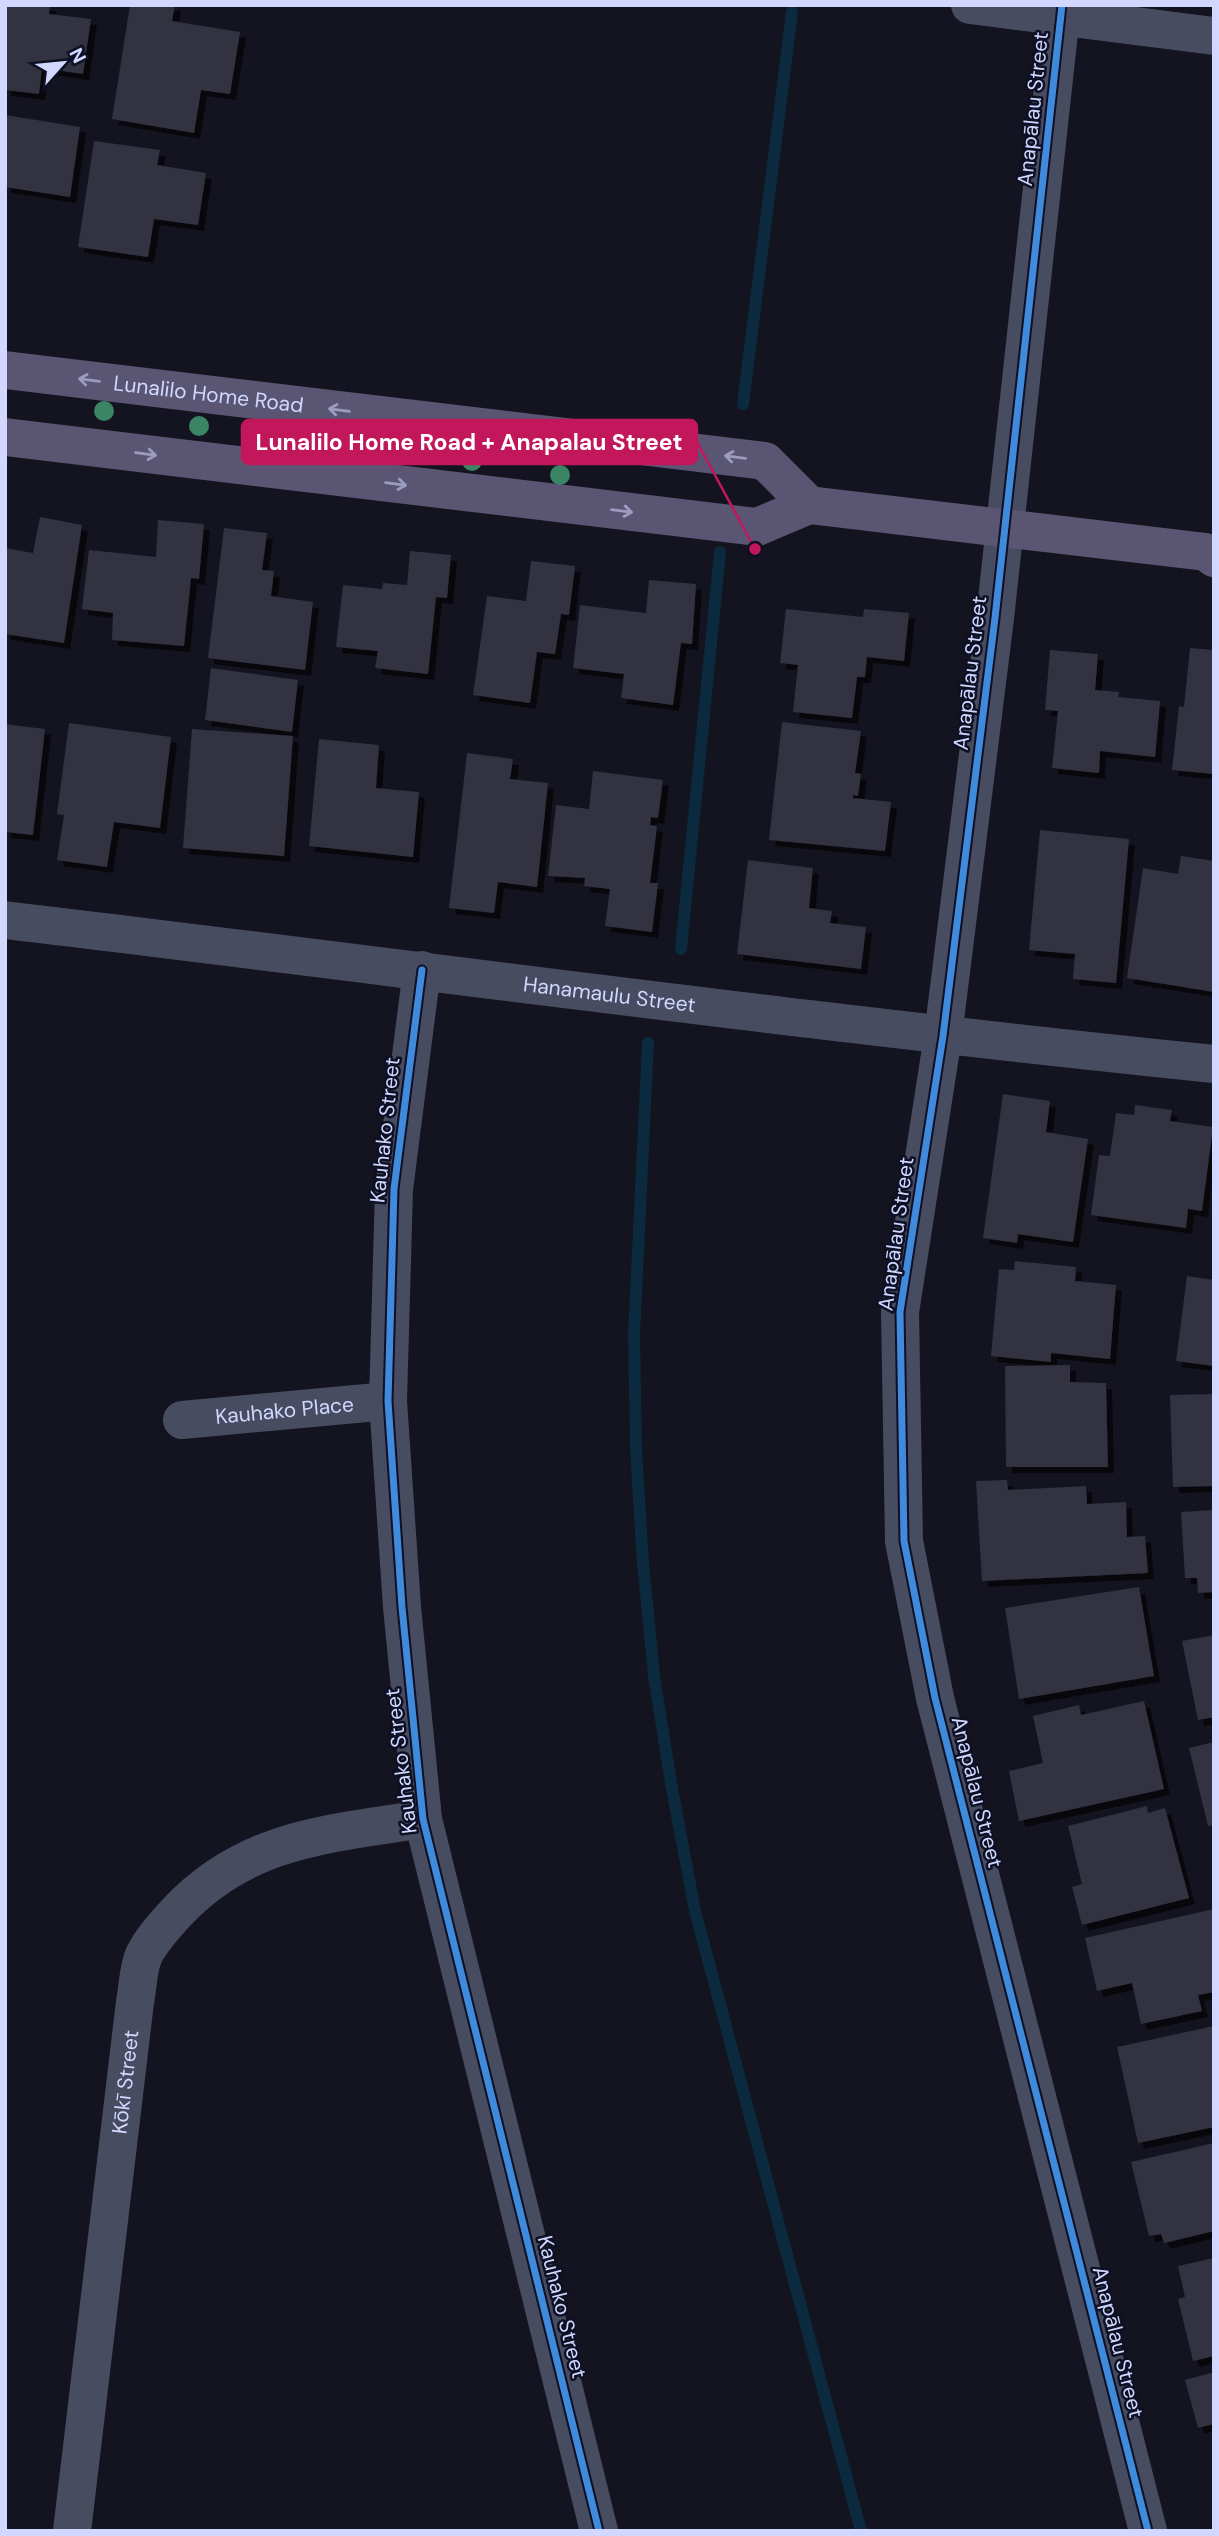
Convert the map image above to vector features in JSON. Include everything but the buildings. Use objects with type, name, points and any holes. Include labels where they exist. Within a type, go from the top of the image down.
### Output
[{"type":"main road","name":"Lunalilo Home Road","points":[[5,370],[765,461],[809,505]]},
{"type":"main road","points":[[5,437],[757,527],[809,505],[1211,553]]},
{"type":"street","points":[[970,5],[1061,11],[1214,36]]},
{"type":"street","name":"Anapālau Street","points":[[1061,11],[1006,529],[943,1036],[900,1312],[905,1541],[934,1699],[1148,2531]]},
{"type":"street","name":"Hanamaulu Street","points":[[5,919],[943,1036],[1214,1064]]},
{"type":"street","name":"Kauhako Street","points":[[422,970],[394,1189],[388,1401],[402,1607],[423,1819],[600,2531]]},
{"type":"street","name":"Kauhako Place","points":[[182,1420],[388,1401]]},
{"type":"street","name":"Kōkī Street","points":[[72,2531],[135,2002],[143,1957],[164,1926],[190,1898],[220,1874],[253,1856],[289,1843],[423,1819]]},
{"type":"waterway","points":[[743,404],[792,12]]},
{"type":"waterway","points":[[681,949],[720,552]]},
{"type":"waterway","points":[[648,1043],[634,1334],[636,1448],[654,1676],[695,1911],[861,2531]]},
{"type":"cycle path","points":[[1062,5],[995,618],[943,1036],[900,1312],[904,1541],[935,1698],[1148,2531]]},
{"type":"cycle path","points":[[422,970],[394,1189],[388,1401],[402,1607],[423,1819],[599,2531]]},
{"type":"place","name":"Lunalilo Home Road + Anapalau Street","points":[[755,549]]}]
